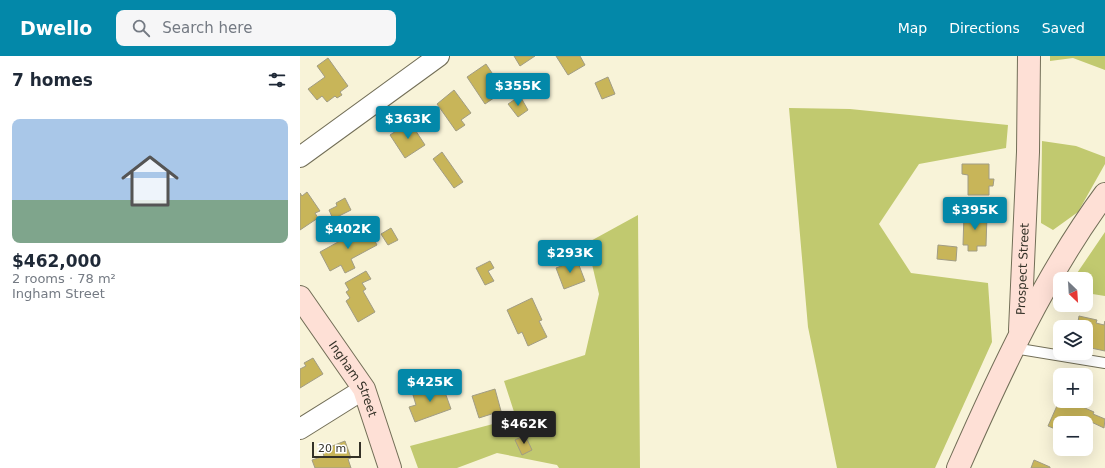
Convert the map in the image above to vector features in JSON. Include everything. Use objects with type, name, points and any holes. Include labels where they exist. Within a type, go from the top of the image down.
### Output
[{"type":"street","points":[[300,157],[439,56]]},
{"type":"street","name":"Prospect Street","points":[[958,468],[1017,343],[1028,152],[1029,56]]},
{"type":"street","points":[[1017,343],[1052,275],[1089,215],[1105,194]]},
{"type":"street","name":"Ingham Street","points":[[300,297],[364,389],[390,468]]},
{"type":"street","points":[[300,429],[364,389]]},
{"type":"lane","points":[[1017,343],[1105,363]]},
{"type":"green space","points":[[1050,56],[1105,56],[1105,70],[1073,58],[1050,61]]},
{"type":"green space","points":[[789,108],[850,109],[1008,125],[1006,148],[919,164],[879,224],[911,273],[988,283],[992,342],[935,468],[837,468],[808,327]]},
{"type":"green space","points":[[1042,141],[1076,146],[1105,157],[1105,164],[1078,212],[1053,230],[1041,223]]},
{"type":"green space","points":[[638,215],[640,468],[559,468],[557,465],[497,453],[457,468],[418,468],[410,446],[516,418],[504,381],[585,355],[599,294],[587,243]]},
{"type":"green space","points":[[1105,232],[1105,296],[1093,294],[1093,272],[1078,272]]},
{"type":"building","points":[[514,56],[535,56],[520,66]]},
{"type":"building","points":[[556,56],[580,56],[585,65],[568,75]]},
{"type":"building","points":[[328,58],[348,86],[340,92],[342,95],[337,98],[335,96],[327,102],[322,96],[317,100],[308,89],[325,77],[317,66]]},
{"type":"building","points":[[486,64],[504,91],[485,104],[467,77]]},
{"type":"building","points":[[608,77],[615,94],[602,99],[595,83]]},
{"type":"building","points":[[454,90],[471,113],[461,120],[465,125],[456,131],[437,104]]},
{"type":"building","points":[[520,96],[528,110],[518,117],[508,104]]},
{"type":"building","points":[[410,122],[425,145],[405,158],[390,135]]},
{"type":"building","points":[[442,152],[463,182],[454,188],[433,159]]},
{"type":"building","points":[[962,164],[989,164],[989,179],[994,179],[993,186],[989,186],[989,195],[968,195],[968,175],[962,174]]},
{"type":"building","points":[[307,192],[320,211],[315,213],[318,218],[300,230],[300,193],[302,196]]},
{"type":"building","points":[[345,198],[351,210],[333,219],[329,210],[337,206],[336,203]]},
{"type":"building","points":[[964,214],[987,215],[986,246],[977,246],[977,251],[968,251],[968,245],[963,245]]},
{"type":"building","points":[[367,226],[377,245],[351,259],[355,268],[345,273],[341,265],[330,271],[320,252]]},
{"type":"building","points":[[391,228],[398,240],[388,245],[381,234]]},
{"type":"building","points":[[938,245],[957,247],[956,261],[937,259]]},
{"type":"building","points":[[577,260],[585,281],[564,289],[556,268]]},
{"type":"building","points":[[490,261],[494,268],[488,271],[494,281],[485,285],[476,268]]},
{"type":"building","points":[[366,271],[371,279],[362,283],[366,289],[363,291],[375,312],[358,322],[346,301],[350,298],[346,292],[349,290],[345,283]]},
{"type":"building","points":[[532,298],[542,320],[539,321],[547,337],[528,346],[522,332],[518,334],[507,310]]},
{"type":"building","points":[[1079,316],[1097,320],[1096,323],[1104,325],[1105,321],[1105,351],[1093,348],[1093,320],[1078,320]]},
{"type":"building","points":[[313,358],[323,374],[300,388],[300,369],[306,366],[304,363]]},
{"type":"building","points":[[442,384],[451,409],[415,422],[409,407],[416,405],[413,395]]},
{"type":"building","points":[[495,389],[501,411],[479,418],[472,396]]},
{"type":"building","points":[[1056,408],[1085,408],[1094,412],[1093,414],[1105,419],[1104,428],[1093,423],[1093,416],[1053,416],[1053,428],[1048,426]]},
{"type":"building","points":[[525,435],[532,450],[522,455],[515,440]]},
{"type":"building","points":[[345,441],[351,458],[348,459],[351,468],[315,468],[312,460],[324,456],[322,450]]},
{"type":"building","points":[[1034,460],[1050,467],[1050,468],[1031,468]]}]
